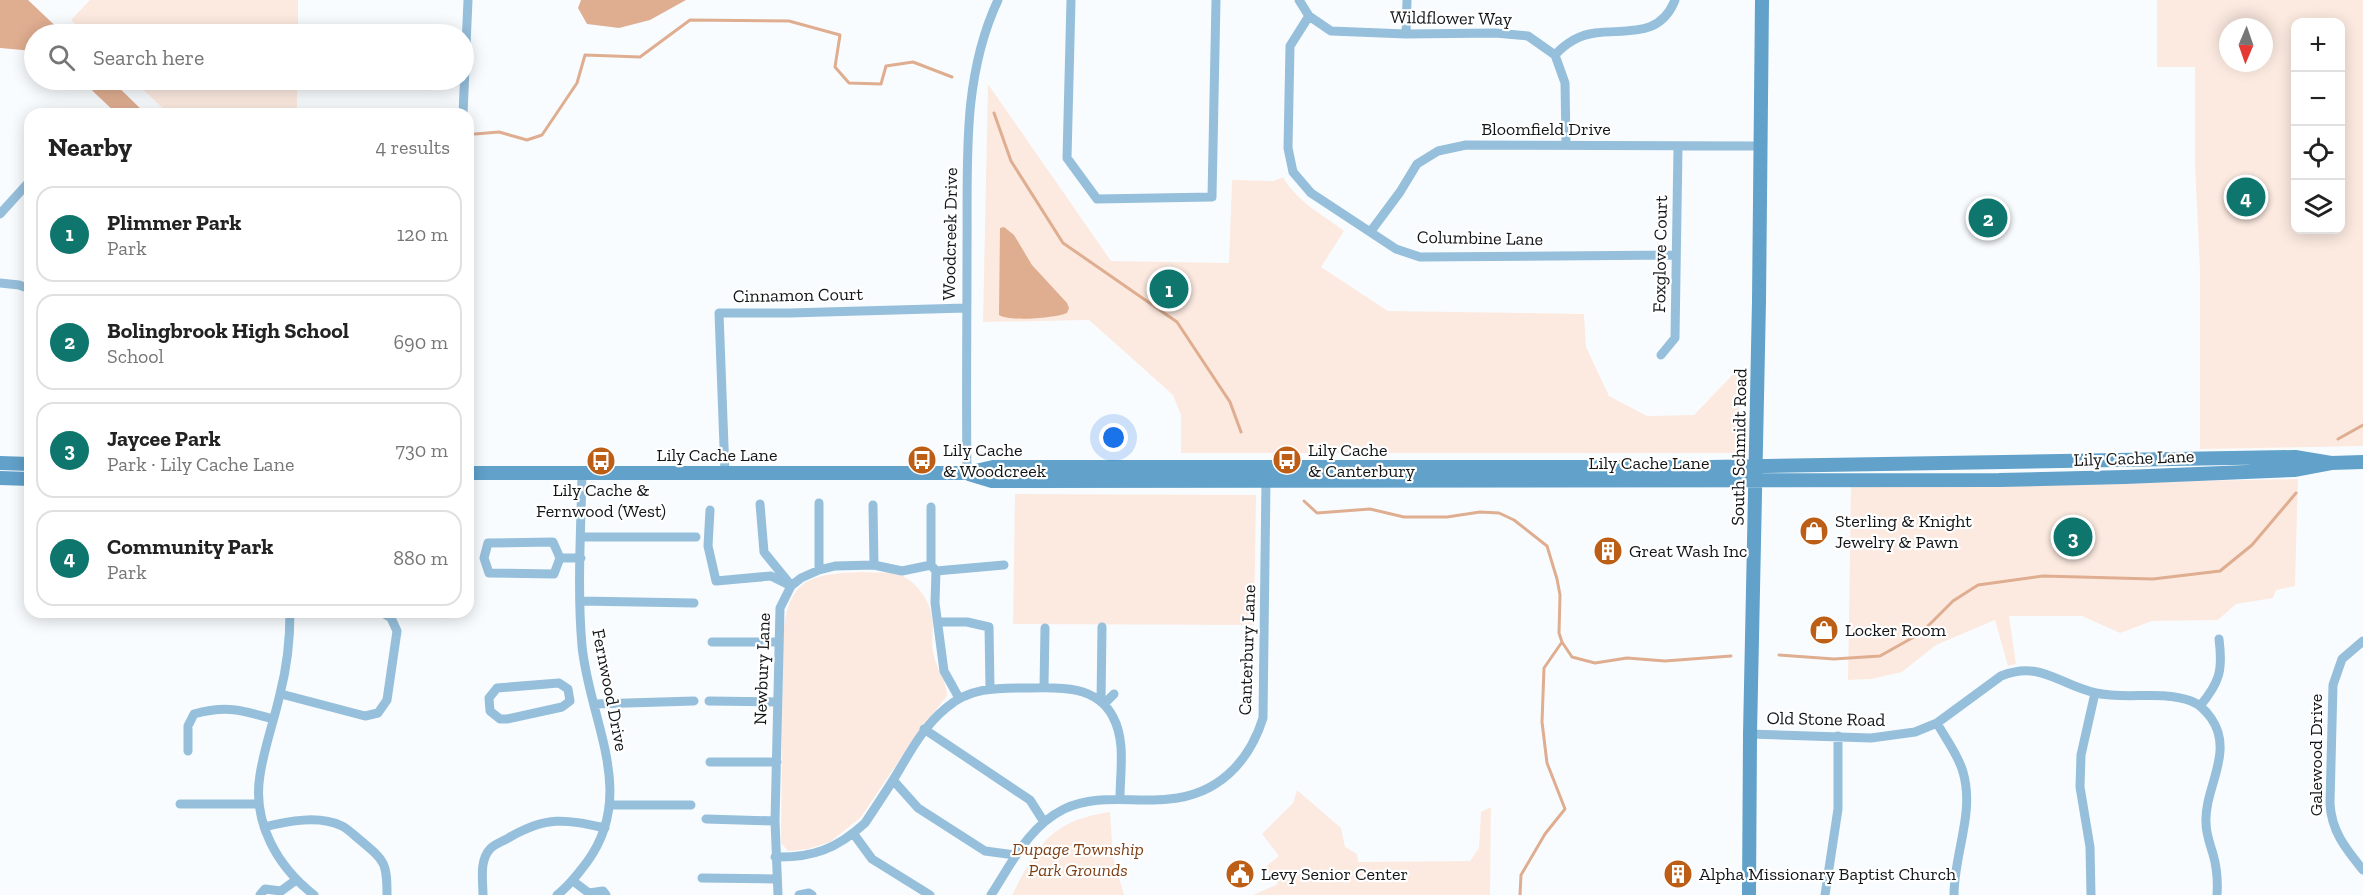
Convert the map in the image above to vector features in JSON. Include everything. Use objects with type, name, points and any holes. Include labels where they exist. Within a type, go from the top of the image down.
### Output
[{"type":"street","points":[[467,24],[468,0]]},
{"type":"street","name":"Woodcreek Drive","points":[[967,473],[968,129],[977,57],[998,0]]},
{"type":"street","points":[[1071,0],[1067,159],[1097,199],[1104,199],[1212,197],[1216,0]]},
{"type":"street","points":[[1299,0],[1308,16]]},
{"type":"street","points":[[1406,34],[1407,0]]},
{"type":"street","points":[[1566,144],[1564,83],[1555,55],[1563,46],[1579,37],[1595,33],[1627,33],[1659,23],[1670,11],[1675,0]]},
{"type":"street","name":"South Schmidt Road","points":[[1749,895],[1762,0]]},
{"type":"street","name":"Wildflower Way","points":[[1308,16],[1331,31],[1406,34],[1495,33],[1527,36],[1555,55]]},
{"type":"street","name":"Columbine Lane","points":[[1308,16],[1290,46],[1288,148],[1293,172],[1311,193],[1396,249],[1420,257],[1676,255]]},
{"type":"street","points":[[463,108],[464,90]]},
{"type":"street","name":"Bloomfield Drive","points":[[1371,231],[1400,192],[1417,164],[1438,151],[1466,145],[1760,146]]},
{"type":"street","name":"Foxglove Court","points":[[1661,355],[1675,338],[1678,147]]},
{"type":"street","points":[[0,214],[24,188]]},
{"type":"street","points":[[0,283],[24,287]]},
{"type":"street","name":"Cinnamon Court","points":[[724,473],[719,313],[790,314],[966,308]]},
{"type":"street","name":"Lily Cache Lane","points":[[474,473],[967,473],[992,481],[1266,474],[2295,457],[2331,463]]},
{"type":"street","name":"Lily Cache Lane","points":[[1266,474],[1756,481],[2125,477],[2294,470],[2331,463],[2363,462]]},
{"type":"street","points":[[0,463],[24,464]]},
{"type":"street","name":"Fernwood Drive","points":[[556,895],[573,881],[595,851],[605,828],[610,805],[610,777],[582,648],[580,601],[582,473]]},
{"type":"street","name":"Canterbury Lane","points":[[991,895],[1015,855],[1044,822],[1065,809],[1092,801],[1120,798],[1169,799],[1200,792],[1215,784],[1242,762],[1258,736],[1263,718],[1266,474]]},
{"type":"street","points":[[0,478],[24,479]]},
{"type":"street","points":[[819,503],[819,570]]},
{"type":"street","points":[[760,504],[764,552],[791,586]]},
{"type":"street","points":[[873,505],[874,565]]},
{"type":"street","points":[[931,507],[935,603],[945,671],[959,698]]},
{"type":"street","points":[[710,510],[708,546],[716,581],[771,576],[791,586]]},
{"type":"street","points":[[581,537],[696,537]]},
{"type":"street","points":[[553,542],[560,558],[554,574],[489,573],[484,558],[488,543],[553,542]]},
{"type":"street","points":[[560,558],[581,558]]},
{"type":"street","points":[[791,586],[801,578],[835,566],[874,565],[902,571],[1004,565]]},
{"type":"street","name":"Newbury Lane","points":[[777,895],[775,821],[778,642],[780,608],[791,586]]},
{"type":"street","points":[[580,601],[694,603]]},
{"type":"street","points":[[290,618],[290,647],[281,694],[259,777],[259,804],[264,827],[274,852],[296,880],[314,895]]},
{"type":"street","points":[[281,694],[365,716],[378,713],[387,700],[397,631],[392,618]]},
{"type":"street","points":[[938,622],[981,623],[989,627],[990,688]]},
{"type":"street","points":[[1102,627],[1103,703]]},
{"type":"street","points":[[1044,687],[1045,628]]},
{"type":"street","points":[[2217,895],[2218,875],[2206,824],[2209,795],[2221,752],[2220,739],[2216,725],[2200,706],[2218,680],[2221,669],[2219,639]]},
{"type":"street","name":"Galewood Drive","points":[[2363,641],[2342,659],[2333,685],[2330,813],[2336,832],[2363,870]]},
{"type":"street","points":[[712,642],[778,642]]},
{"type":"street","name":"Old Stone Road","points":[[1750,734],[1895,736],[1914,732],[1937,723],[1989,683],[2012,672],[2035,670],[2095,693],[2112,696],[2177,697],[2200,706]]},
{"type":"street","points":[[559,684],[568,689],[570,695],[570,701],[562,707],[507,719],[495,716],[488,705],[492,692],[503,686],[559,684]]},
{"type":"street","points":[[775,857],[801,858],[828,849],[854,833],[865,823],[924,729],[959,698],[990,688],[1074,689],[1089,694],[1103,703],[1113,717],[1120,740],[1120,798]]},
{"type":"street","points":[[570,695],[591,690]]},
{"type":"street","points":[[2091,895],[2090,847],[2080,787],[2081,755],[2095,693]]},
{"type":"street","points":[[1103,703],[1114,694]]},
{"type":"street","points":[[709,701],[777,702]]},
{"type":"street","points":[[594,704],[694,702]]},
{"type":"street","points":[[188,751],[188,726],[194,714],[216,708],[244,711],[273,719]]},
{"type":"street","points":[[1937,723],[1958,759],[1966,790],[1967,808],[1956,866],[1954,895]]},
{"type":"street","points":[[924,729],[1030,800],[1044,822]]},
{"type":"street","points":[[1825,895],[1837,819],[1838,736]]},
{"type":"street","points":[[710,762],[777,762]]},
{"type":"street","points":[[893,780],[918,808],[985,852],[1015,855]]},
{"type":"street","points":[[180,804],[259,804]]},
{"type":"street","points":[[610,805],[691,805]]},
{"type":"street","points":[[706,819],[775,821]]},
{"type":"street","points":[[264,827],[282,822],[322,820],[343,826],[381,857],[387,872],[387,895]]},
{"type":"street","points":[[483,895],[483,864],[490,849],[527,827],[552,820],[605,828]]},
{"type":"street","points":[[854,833],[872,859],[930,895]]},
{"type":"street","points":[[702,878],[777,879]]},
{"type":"street","points":[[260,895],[265,889],[281,891],[296,880]]},
{"type":"street","points":[[286,895],[296,880]]},
{"type":"street","points":[[573,881],[583,895]]},
{"type":"street","points":[[573,881],[589,893],[603,891],[606,895]]},
{"type":"street","points":[[799,895],[809,893],[812,895]]},
{"type":"green space","points":[[90,0],[298,0],[298,24],[75,24],[71,20]]},
{"type":"green space","points":[[2157,0],[2363,0],[2363,446],[2200,449],[2200,271],[2195,165],[2195,67],[2157,67]]},
{"type":"green space","points":[[988,84],[1111,261],[1229,263],[1232,180],[1274,181],[1283,177],[1295,194],[1344,231],[1321,267],[1388,311],[1584,314],[1586,347],[1609,396],[1647,416],[1694,415],[1740,367],[1739,453],[1181,453],[1181,415],[1173,395],[1089,320],[983,322]]},
{"type":"green space","points":[[144,90],[297,90],[297,108],[163,108]]},
{"type":"green space","points":[[2298,479],[2295,586],[2276,590],[2273,598],[2236,604],[2218,620],[2152,621],[2120,633],[2082,616],[2009,616],[2016,664],[2008,666],[1995,620],[1936,645],[1902,672],[1871,679],[1848,680],[1851,487]]},
{"type":"green space","points":[[1015,494],[1256,495],[1254,625],[1013,624]]},
{"type":"green space","points":[[861,572],[901,575],[914,584],[924,596],[932,616],[933,653],[947,696],[919,731],[861,817],[830,842],[808,849],[788,851],[781,843],[783,640],[789,604],[803,584],[814,579],[827,575]]},
{"type":"green space","points":[[1297,790],[1341,828],[1345,847],[1357,854],[1358,862],[1470,861],[1479,848],[1481,812],[1491,807],[1490,895],[1253,895],[1278,884],[1265,867],[1279,856],[1262,834],[1293,803]]},
{"type":"green space","name":"Dupage Township Park Grounds","points":[[1110,812],[1113,857],[1124,895],[1012,895],[1030,862],[1048,838],[1073,822]]},
{"type":"shaded area","points":[[0,0],[28,0],[53,24],[24,24],[24,50],[0,48]]},
{"type":"shaded area","points":[[581,0],[686,0],[650,20],[619,28],[587,24],[578,8]]},
{"type":"shaded area","points":[[92,90],[121,90],[140,108],[111,108]]},
{"type":"shaded area","points":[[1004,227],[1014,235],[1032,265],[1067,303],[1069,308],[1067,313],[1032,318],[1012,318],[999,315],[1000,228]]},
{"type":"waterway","points":[[475,134],[499,132],[527,140],[542,135],[577,83],[585,55],[640,57],[690,20],[789,21],[840,35],[835,67],[849,83],[881,84],[886,66],[913,62],[952,77]]},
{"type":"waterway","points":[[994,113],[1011,161],[1063,243],[1177,322],[1230,402],[1241,432]]},
{"type":"waterway","points":[[2338,439],[2363,425]]},
{"type":"waterway","points":[[1779,655],[1834,659],[1880,656],[1921,633],[1953,601],[1978,585],[2043,576],[2153,579],[2220,571],[2252,545],[2296,493]]},
{"type":"waterway","points":[[1304,501],[1317,513],[1370,509],[1404,517],[1447,517],[1480,512],[1499,513],[1514,520],[1547,546],[1560,595],[1559,633],[1572,657],[1595,663],[1627,658],[1665,661],[1731,656]]},
{"type":"waterway","points":[[1520,895],[1521,875],[1545,834],[1565,809],[1547,763],[1542,722],[1544,668],[1562,642]]},
{"type":"place","name":"Community Park","points":[[2246,197]]},
{"type":"place","name":"Bolingbrook High School","points":[[1988,218]]},
{"type":"place","name":"Plimmer Park","points":[[1169,289]]},
{"type":"place","name":"Lily Cache & Woodcreek","points":[[922,460]]},
{"type":"place","name":"Lily Cache & Canterbury","points":[[1287,460]]},
{"type":"place","name":"Lily Cache & Fernwood (West)","points":[[601,461]]},
{"type":"place","name":"Sterling & Knight Jewelry & Pawn","points":[[1814,531]]},
{"type":"place","name":"Jaycee Park","points":[[2073,537]]},
{"type":"place","name":"Great Wash Inc","points":[[1608,551]]},
{"type":"place","name":"Locker Room","points":[[1824,630]]},
{"type":"place","name":"Levy Senior Center","points":[[1240,874]]},
{"type":"place","name":"Alpha Missionary Baptist Church","points":[[1678,874]]}]
